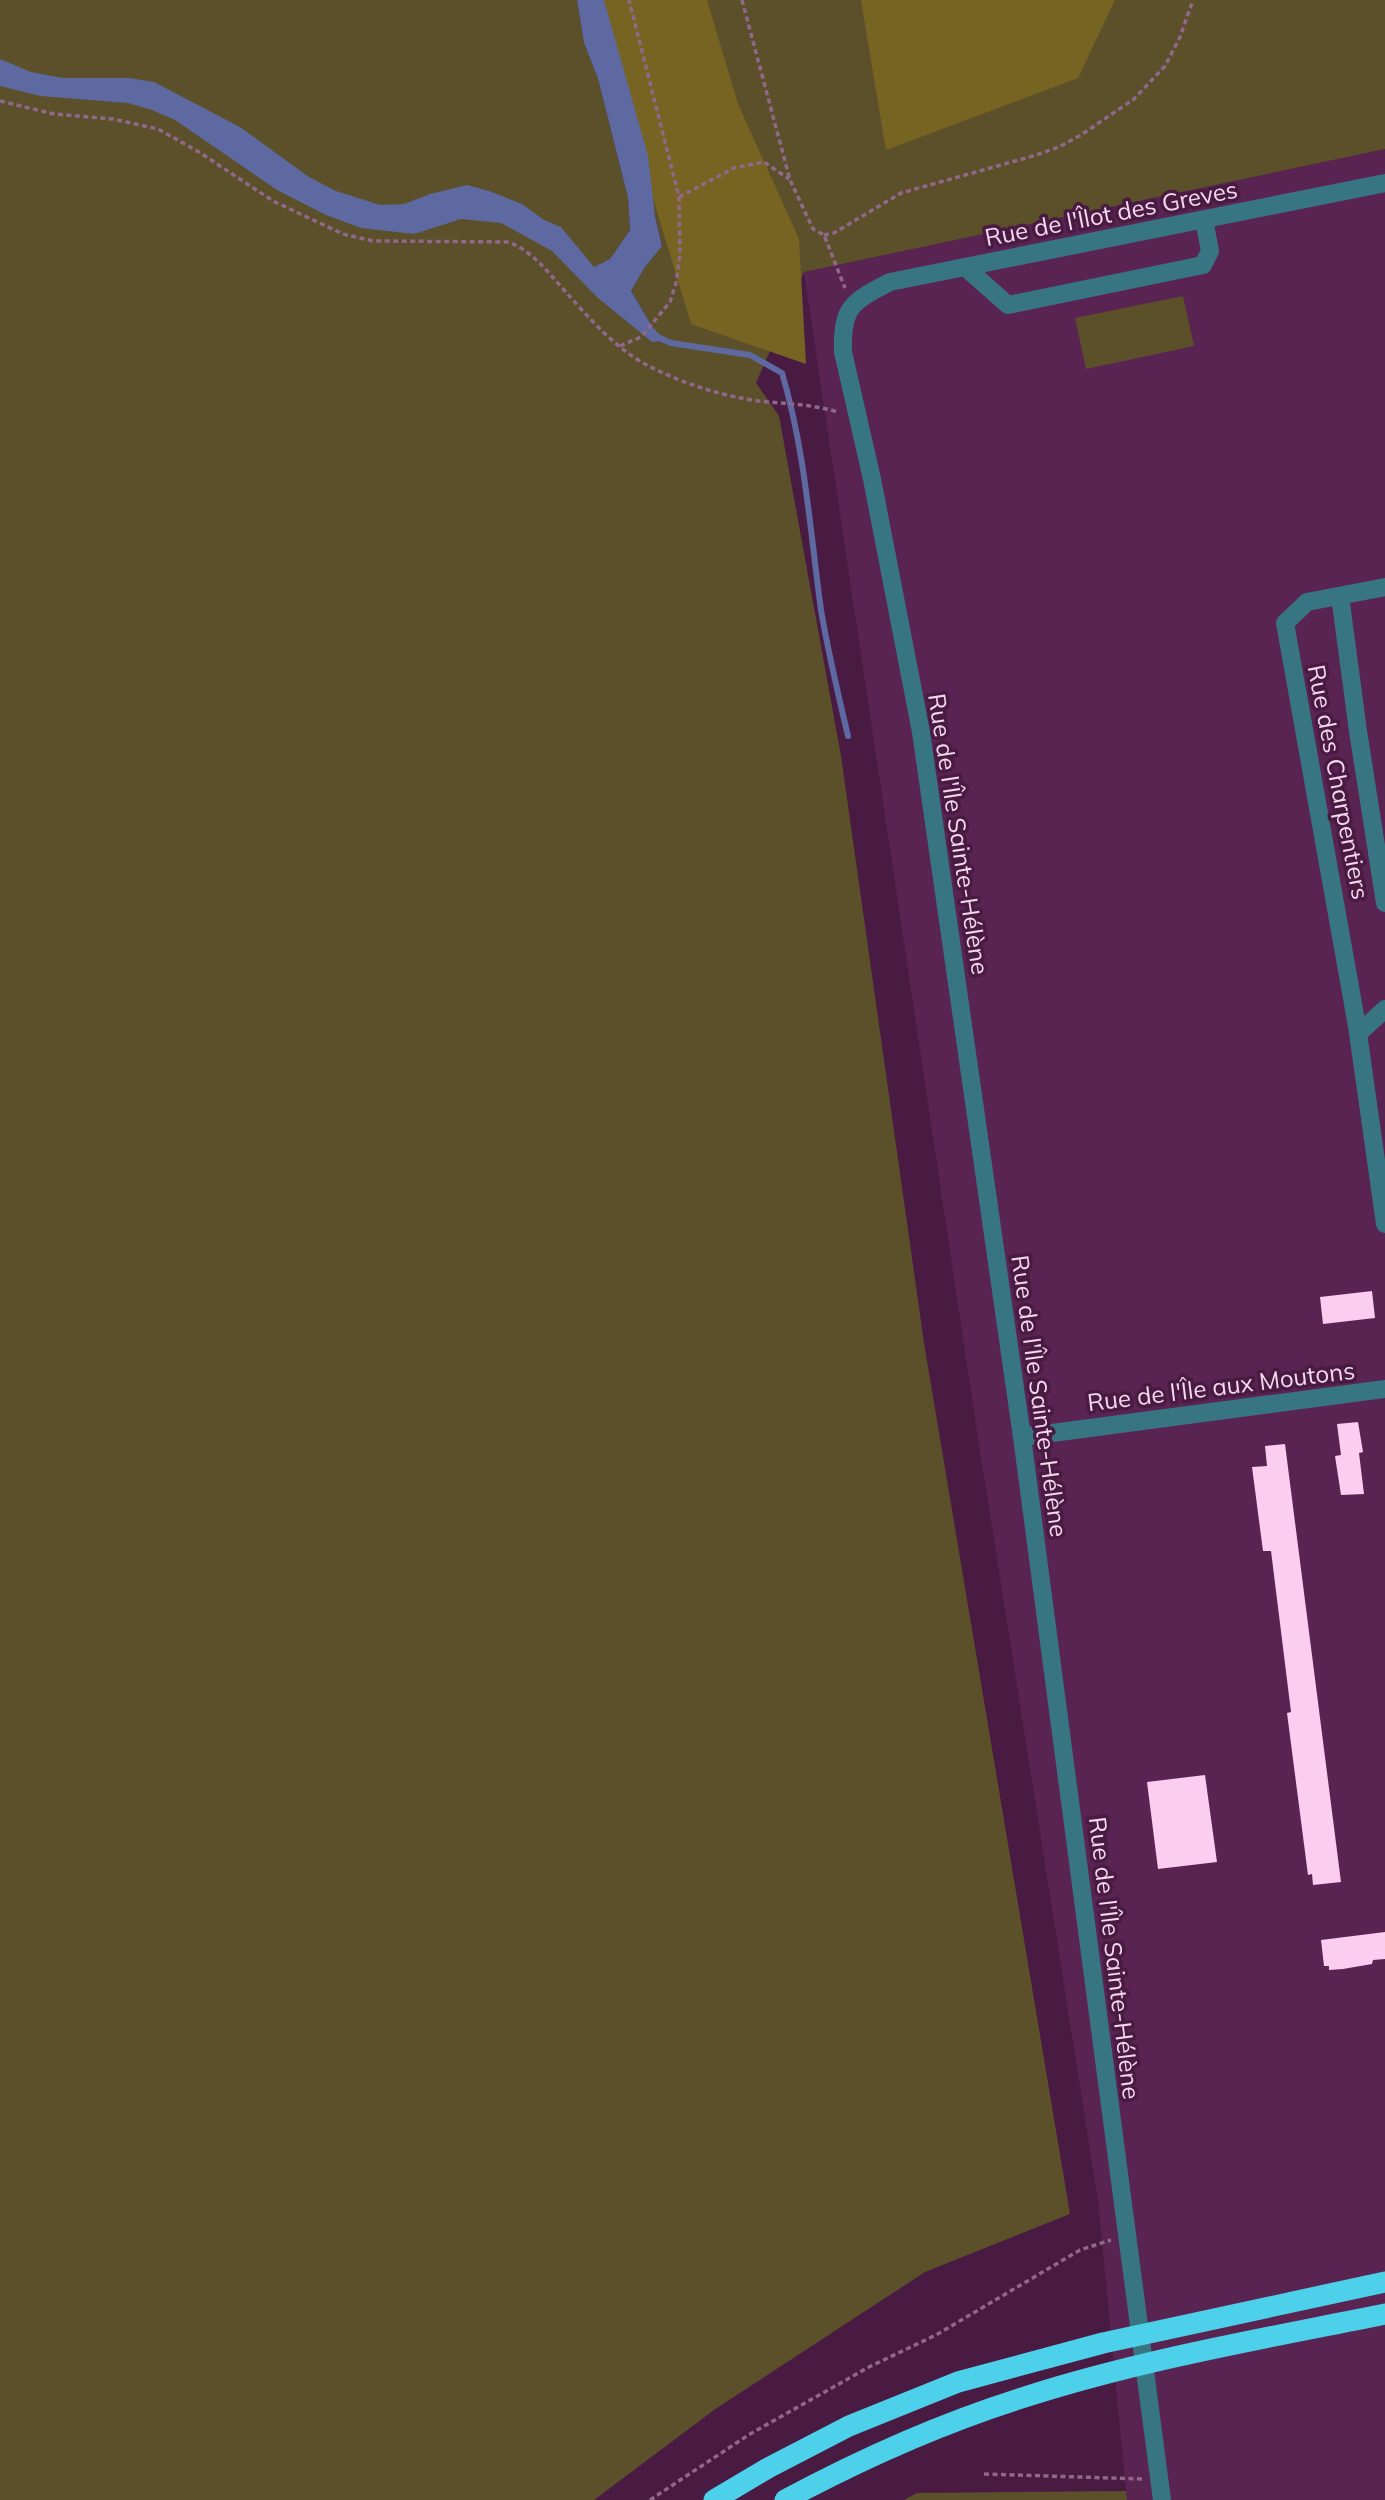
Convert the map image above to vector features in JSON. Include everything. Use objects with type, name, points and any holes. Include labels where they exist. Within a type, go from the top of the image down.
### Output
[{"type":"highway","points":[[714,2500],[768,2468],[849,2426],[958,2382],[1103,2343],[1385,2282]]},
{"type":"highway","points":[[785,2500],[908,2440],[1031,2395],[1248,2342],[1385,2314]]},
{"type":"street","name":"Rue de l'Îlot des Greves","points":[[852,306],[863,296],[890,282],[1385,184]]},
{"type":"street","points":[[965,267],[1008,304],[1203,265],[1210,251],[1204,220]]},
{"type":"street","name":"Rue de l'Île Sainte-Hélène","points":[[852,306],[847,311],[842,331],[842,352],[872,479],[921,732],[1022,1437],[1162,2500]]},
{"type":"street","name":"Rue des Charpentiers","points":[[1385,587],[1307,602],[1285,623],[1359,1034],[1385,1224]]},
{"type":"street","points":[[1340,596],[1357,731],[1385,903]]},
{"type":"street","points":[[1359,1034],[1385,1009]]},
{"type":"street","name":"Rue de l'Île aux Moutons","points":[[1022,1437],[1385,1390]]},
{"type":"path","points":[[620,346],[641,337],[670,302],[680,254],[679,197],[629,0]]},
{"type":"path","points":[[742,0],[790,180],[813,229],[824,235],[852,306]]},
{"type":"path","points":[[824,235],[834,233],[901,193],[1034,156],[1081,135],[1134,99],[1165,66],[1180,37],[1193,0]]},
{"type":"path","points":[[0,101],[54,114],[113,119],[158,129],[199,152],[273,201],[343,234],[373,241],[509,243],[524,249],[546,267],[565,291],[620,346],[646,365],[699,387],[757,401],[818,406],[841,413]]},
{"type":"path","points":[[679,197],[734,168],[764,162],[790,180]]},
{"type":"path","points":[[650,2500],[750,2434],[869,2367],[936,2335],[1080,2250],[1119,2237],[1126,2230]]},
{"type":"path","points":[[1110,2240],[1112,2251]]},
{"type":"path","points":[[984,2474],[1146,2479],[1144,2467]]},
{"type":"shaded area","points":[[0,0],[577,0],[584,43],[598,79],[628,198],[630,230],[610,259],[594,267],[653,342],[664,341],[631,291],[662,245],[604,0],[1385,0],[1385,149],[804,272],[756,383],[779,416],[841,756],[924,1343],[1070,2214],[925,2272],[714,2410],[594,2500],[0,2500]]},
{"type":"shaded area","points":[[593,0],[707,0],[738,104],[799,239],[806,364],[691,324]]},
{"type":"shaded area","points":[[861,0],[1115,0],[1078,78],[886,150]]},
{"type":"shaded area","points":[[1385,149],[1385,2500],[1127,2500],[1098,2201],[974,1412],[804,272]]},
{"type":"shaded area","points":[[1183,296],[1194,346],[1086,369],[1075,318]]},
{"type":"shaded area","points":[[1126,2491],[1127,2500],[904,2500],[917,2493]]},
{"type":"water","points":[[577,0],[604,0],[648,156],[655,216],[662,246],[631,291],[652,326],[665,341],[652,342],[598,298],[552,251],[501,223],[461,219],[414,234],[361,228],[326,215],[277,190],[175,120],[152,110],[128,103],[40,96],[0,86],[0,59],[31,72],[63,78],[129,78],[154,82],[240,127],[309,177],[336,191],[380,205],[404,204],[467,185],[522,204],[544,220],[561,227],[594,267],[610,259],[630,230],[628,198],[598,79],[584,43]]},
{"type":"building","points":[[1372,1291],[1375,1318],[1323,1324],[1320,1297]]},
{"type":"building","points":[[1358,1422],[1363,1452],[1359,1453],[1364,1494],[1341,1495],[1335,1456],[1341,1455],[1337,1424]]},
{"type":"building","points":[[1285,1444],[1341,1882],[1313,1885],[1312,1874],[1308,1875],[1287,1713],[1291,1712],[1271,1551],[1263,1551],[1252,1467],[1267,1466],[1265,1446]]},
{"type":"building","points":[[1205,1775],[1217,1862],[1158,1869],[1147,1782]]},
{"type":"building","points":[[1385,1932],[1385,1959],[1343,1969],[1329,1970],[1329,1966],[1324,1966],[1321,1940]]},
{"type":"waterway","points":[[660,338],[671,343],[750,355],[782,373],[802,461],[821,610],[848,736]]}]
